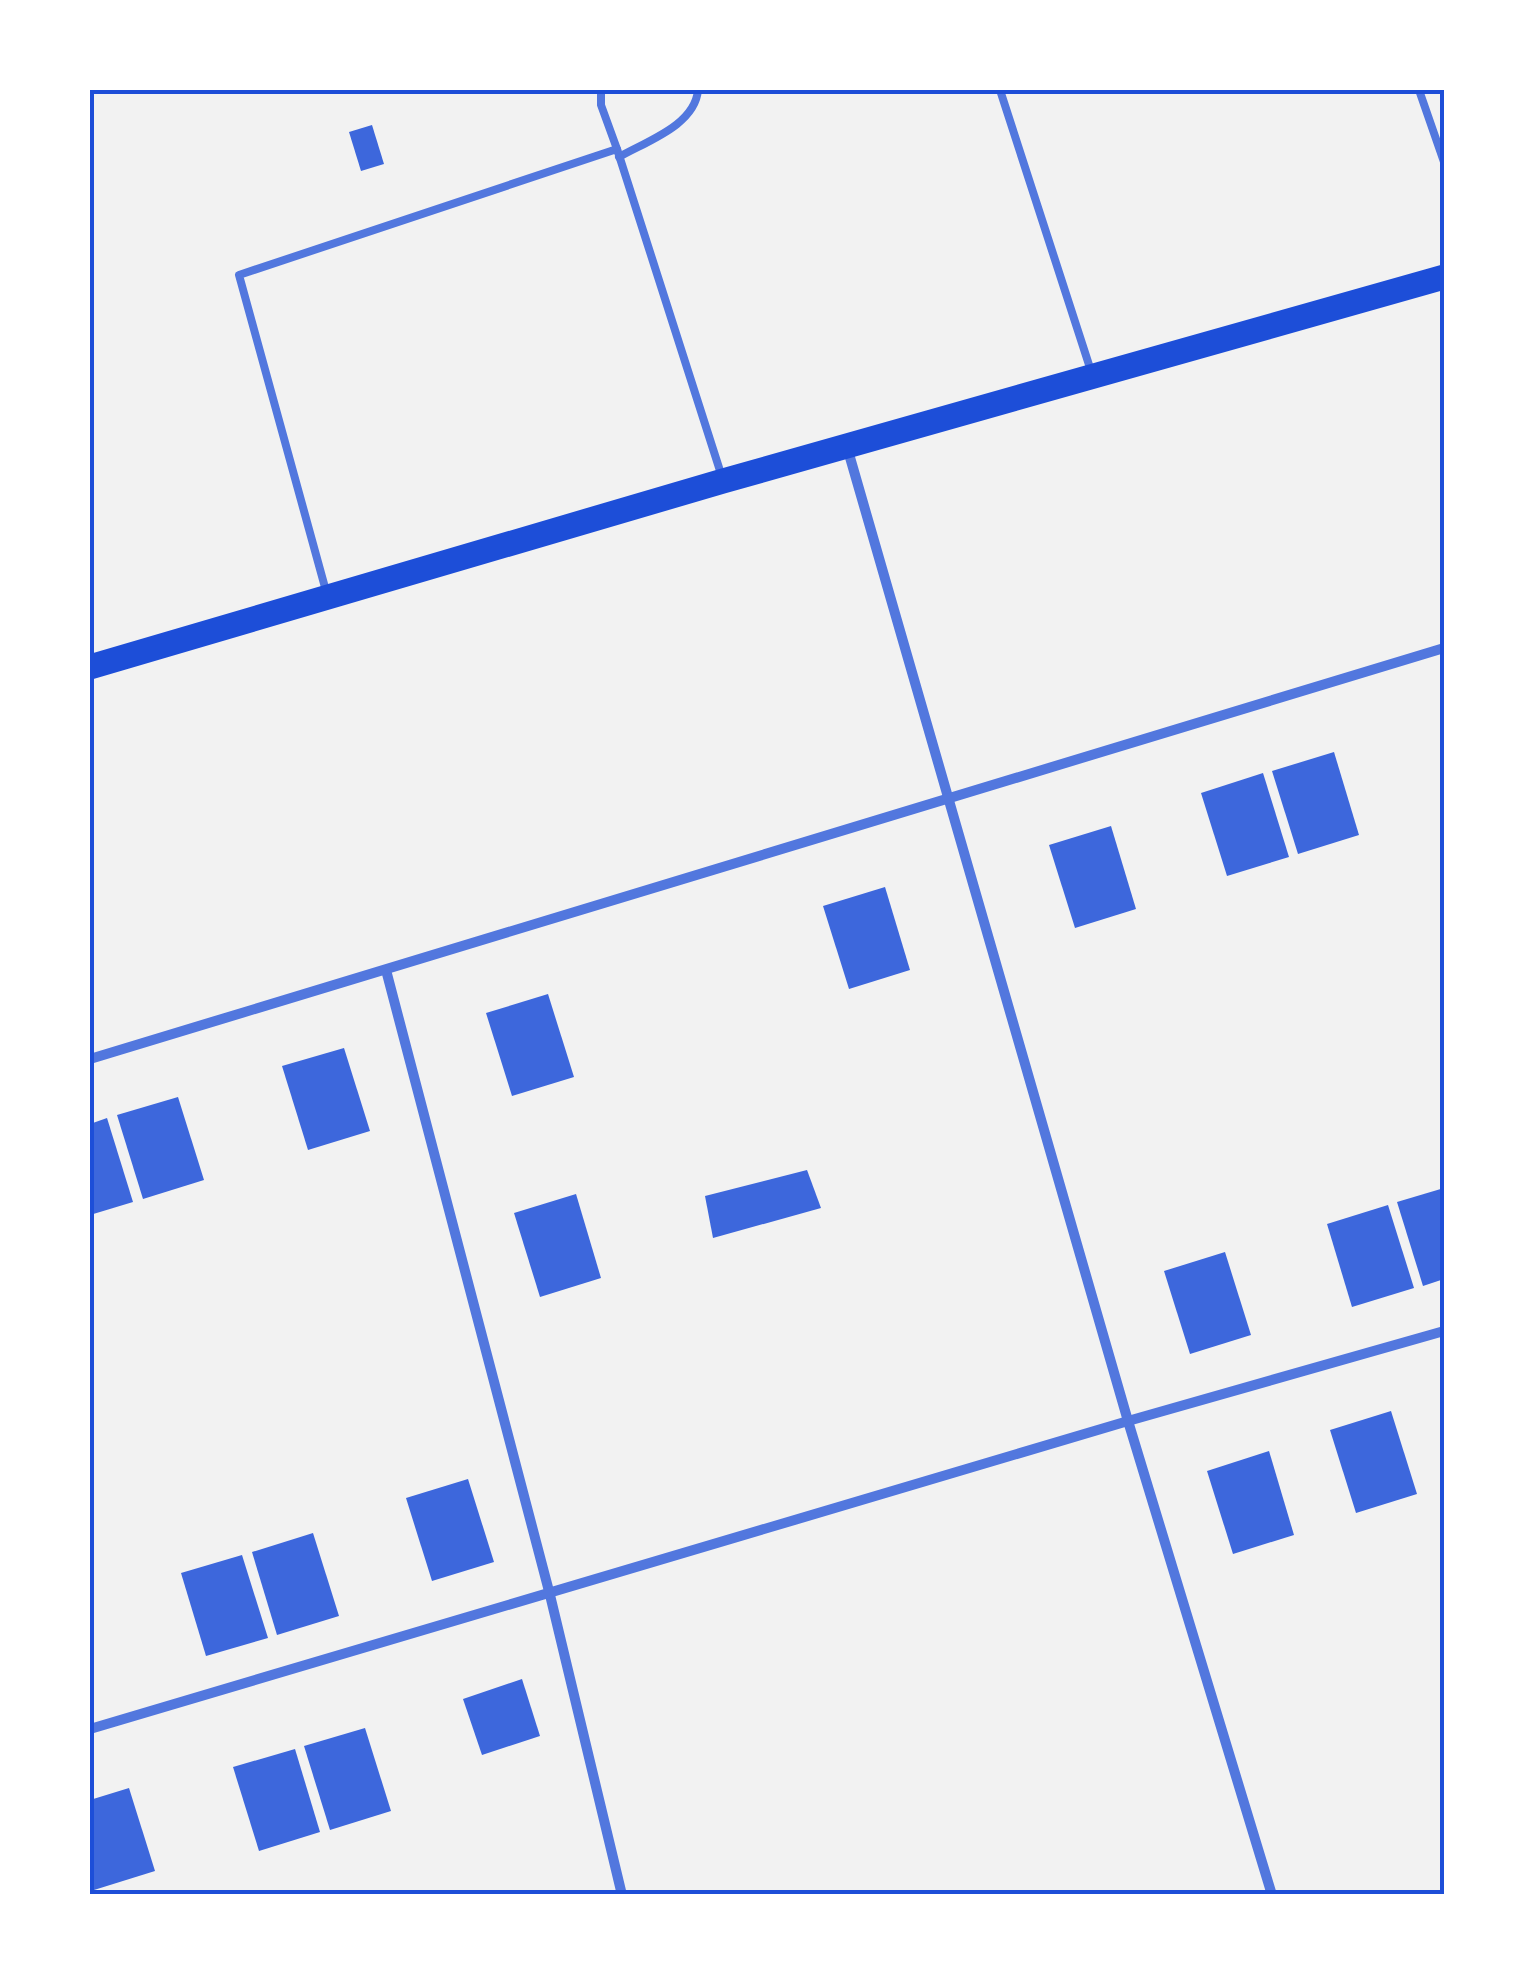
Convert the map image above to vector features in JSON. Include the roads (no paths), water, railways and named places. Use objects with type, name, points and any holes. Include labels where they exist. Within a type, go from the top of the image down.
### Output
[{"type":"main road","points":[[90,666],[1444,277]]},
{"type":"street","points":[[847,446],[1128,1421],[1272,1895]]},
{"type":"street","points":[[90,1059],[1444,648]]},
{"type":"street","points":[[386,970],[550,1595],[622,1895]]},
{"type":"street","points":[[90,1729],[1128,1421],[1444,1332]]},
{"type":"lane","points":[[601,90],[601,105],[723,482]]},
{"type":"lane","points":[[327,596],[239,275],[618,153],[682,120],[696,105],[698,90]]},
{"type":"lane","points":[[1000,90],[1093,376]]},
{"type":"lane","points":[[1419,90],[1444,162]]}]
